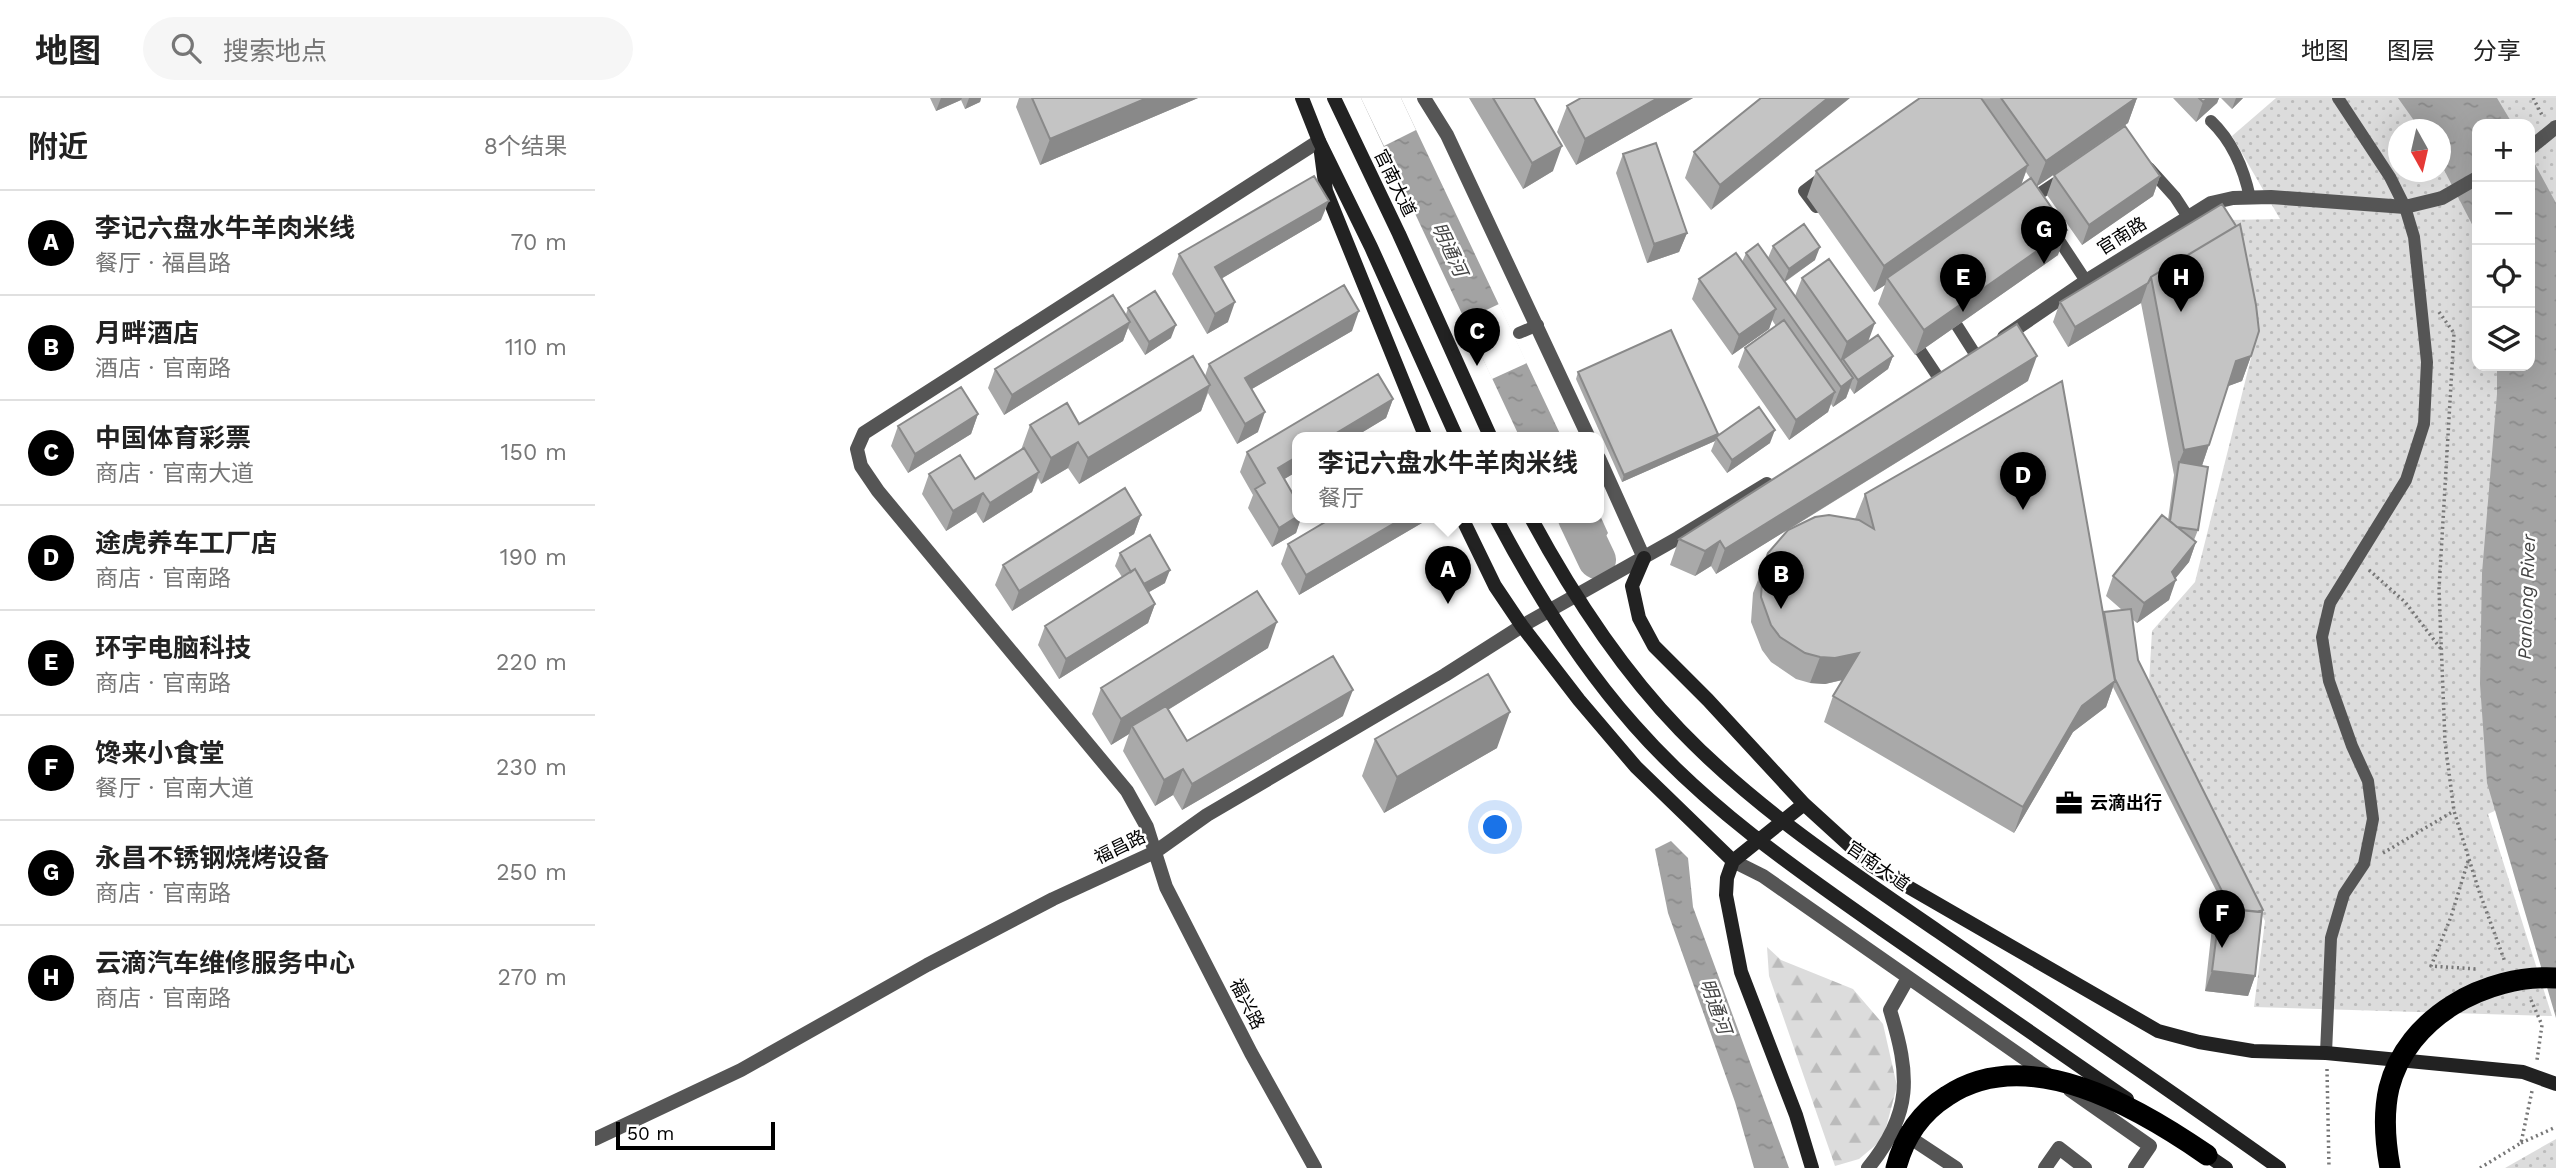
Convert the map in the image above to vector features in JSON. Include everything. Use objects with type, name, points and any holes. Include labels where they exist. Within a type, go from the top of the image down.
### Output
[{"type":"highway","points":[[2390,1168],[2385,1142],[2389,1087],[2398,1063],[2412,1040],[2431,1020],[2456,1002],[2487,988],[2521,980],[2556,978]]},
{"type":"highway","points":[[1896,1168],[1909,1133],[1936,1103],[1973,1082],[1994,1076],[2017,1074],[2064,1082],[2120,1104],[2168,1128],[2207,1155]]},
{"type":"main road","points":[[1303,98],[1319,141],[1454,432]]},
{"type":"main road","name":"官南大道","points":[[1334,98],[1487,432]]},
{"type":"main road","points":[[1319,141],[1326,191],[1424,432]]},
{"type":"main road","points":[[1464,523],[1495,586],[1579,700],[1636,766],[1733,861]]},
{"type":"main road","points":[[1499,523],[1540,597],[1593,676],[1634,726],[1706,797],[1761,843],[1812,880],[2226,1168]]},
{"type":"main road","name":"官南大道","points":[[1534,523],[1567,581],[1618,657],[1679,729],[1726,775],[1809,841],[2279,1168]]},
{"type":"main road","points":[[1644,558],[1632,586],[1639,618],[1654,646],[1804,804],[1872,866],[2158,1031],[2199,1042],[2253,1051],[2326,1053],[2523,1072],[2556,1084]]},
{"type":"main road","points":[[1804,804],[1733,861],[1727,877],[1726,895],[1741,972],[1796,1115],[1812,1168]]},
{"type":"street","points":[[1424,98],[1447,135],[1586,432]]},
{"type":"street","points":[[2535,144],[2556,127]]},
{"type":"street","name":"福兴路","points":[[1315,1168],[1251,1053],[1166,887],[1147,827],[1127,791],[878,491],[860,466],[857,449],[864,433],[1319,141]]},
{"type":"street","name":"官南路","points":[[1980,351],[2211,203],[2271,197],[2405,206],[2442,198],[2472,181]]},
{"type":"street","points":[[1604,471],[1644,558],[1778,477]]},
{"type":"street","name":"福昌路","points":[[595,1139],[741,1070],[927,965],[1053,899],[1155,852],[1207,816],[1522,626],[1644,558]]},
{"type":"street","points":[[1733,861],[1763,876],[2150,1146],[2135,1168]]},
{"type":"street","points":[[1868,1168],[1883,1150],[1902,1109],[1906,1077],[1890,1010],[1908,978]]},
{"type":"street","points":[[1893,1127],[1956,1168]]},
{"type":"street","points":[[2045,1168],[2059,1149],[2085,1168]]},
{"type":"lane","points":[[2326,1053],[2331,938],[2344,894],[2364,864],[2374,819],[2368,781],[2352,746],[2329,681],[2322,638],[2330,603],[2406,480],[2424,424],[2427,362],[2414,237],[2405,206],[2390,177],[2338,98]]},
{"type":"lane","points":[[2211,121],[2228,142],[2245,172],[2251,198]]},
{"type":"lane","points":[[2140,159],[2175,197],[2188,217]]},
{"type":"lane","points":[[1827,222],[1804,191],[1833,169]]},
{"type":"lane","points":[[2078,169],[2032,204],[2086,281]]},
{"type":"lane","points":[[1941,299],[1980,351]]},
{"type":"lane","points":[[1901,323],[1938,378]]},
{"type":"lane","points":[[1519,333],[1538,325]]},
{"type":"path","points":[[2419,285],[2454,333],[2439,589],[2445,742],[2454,811],[2508,971]]},
{"type":"path","points":[[2357,561],[2405,602],[2442,651]]},
{"type":"path","points":[[2364,864],[2454,811]]},
{"type":"path","points":[[2469,859],[2451,917],[2431,966],[2482,970]]},
{"type":"path","points":[[2521,1143],[2535,1077],[2542,1025],[2529,995]]},
{"type":"path","points":[[2326,1053],[2329,1168]]},
{"type":"path","points":[[2480,1168],[2521,1143],[2556,1127]]},
{"type":"green space","points":[[2276,98],[2556,98],[2556,783],[2488,814],[2552,1016],[2254,1007],[2265,921],[2149,683],[2152,631],[2195,582],[2254,346],[2246,282],[2227,220],[2280,219],[2232,136]]},
{"type":"green space","points":[[1767,947],[1781,960],[1853,989],[1883,1024],[1897,1086],[1883,1139],[1859,1159],[1835,1166],[1769,976]]},
{"type":"green space","points":[[2556,1139],[2556,1168],[2505,1168]]},
{"type":"water","points":[[1361,98],[1401,98],[1559,432],[1517,432]]},
{"type":"water","points":[[2398,98],[2497,98],[2510,119],[2472,119],[2472,224],[2450,182],[2451,119],[2413,119]]},
{"type":"water","name":"Panlong River","points":[[2535,164],[2556,203],[2556,1018],[2487,783],[2480,684],[2482,573],[2497,371],[2535,371]]},
{"type":"water","points":[[1560,523],[1604,523],[1608,533],[1601,542],[1585,551],[1574,551]]},
{"type":"water","points":[[1671,841],[1688,858],[1693,907],[1789,1168],[1754,1168],[1735,1102],[1668,913],[1655,849]]},
{"type":"pier","points":[[1361,98],[1401,98],[1416,130],[1384,146]]},
{"type":"pier","points":[[1499,304],[1527,363],[1492,379],[1465,320]]},
{"type":"building","points":[[1032,98],[1147,98],[1050,139]]},
{"type":"building","points":[[1493,98],[1534,98],[1562,146],[1532,163]]},
{"type":"building","points":[[1581,98],[1658,98],[1585,139],[1567,106]]},
{"type":"building","points":[[1761,98],[1828,98],[1720,185],[1694,152]]},
{"type":"building","points":[[1920,98],[1981,98],[2028,165],[1884,266],[1816,171]]},
{"type":"building","points":[[2001,98],[2136,98],[2046,161]]},
{"type":"building","points":[[2125,126],[2160,176],[2089,225],[2054,175]]},
{"type":"building","points":[[1656,143],[1687,233],[1654,244],[1623,154]]},
{"type":"building","points":[[1314,176],[1329,201],[1215,267],[1235,302],[1215,314],[1179,254]]},
{"type":"building","points":[[2031,178],[2067,230],[1924,330],[1887,278]]},
{"type":"building","points":[[2222,204],[2236,226],[2075,327],[2060,302]]},
{"type":"building","points":[[1804,224],[1820,247],[1789,269],[1773,246]]},
{"type":"building","points":[[2240,224],[2259,331],[2251,356],[2236,361],[2209,445],[2184,450],[2151,277]]},
{"type":"building","points":[[1758,244],[1853,378],[1841,387],[1746,253]]},
{"type":"building","points":[[1736,253],[1776,309],[1739,335],[1699,279]]},
{"type":"building","points":[[1829,259],[1875,323],[1847,342],[1802,278]]},
{"type":"building","points":[[1344,285],[1359,311],[1245,378],[1265,412],[1245,424],[1209,364]]},
{"type":"building","points":[[1155,291],[1176,325],[1149,342],[1128,308]]},
{"type":"building","points":[[1113,295],[1130,322],[1012,395],[995,369]]},
{"type":"building","points":[[1784,320],[1835,392],[1796,420],[1745,348]]},
{"type":"building","points":[[2017,324],[2037,356],[1725,549],[1720,541],[1705,551],[1679,539]]},
{"type":"building","points":[[1671,330],[1718,434],[1624,475],[1578,372]]},
{"type":"building","points":[[1878,335],[1893,356],[1858,380],[1843,359]]},
{"type":"building","points":[[1193,356],[1210,385],[1088,458],[1078,442],[1051,458],[1030,425],[1067,403],[1079,424]]},
{"type":"building","points":[[1378,374],[1393,399],[1338,432],[1292,432],[1292,460],[1278,468],[1292,492],[1292,520],[1279,528],[1255,489],[1265,483],[1247,452]]},
{"type":"building","points":[[2062,381],[2115,681],[2082,706],[2023,807],[1833,696],[1859,653],[1835,658],[1820,657],[1805,653],[1780,637],[1771,625],[1761,597],[1763,567],[1768,553],[1788,530],[1815,517],[1829,515],[1859,520],[1874,529],[1865,494]]},
{"type":"building","points":[[961,387],[978,414],[915,454],[898,426]]},
{"type":"building","points":[[1759,407],[1775,430],[1732,460],[1716,437]]},
{"type":"building","points":[[1024,448],[1039,472],[990,503],[983,493],[953,511],[929,474],[960,455],[975,479]]},
{"type":"building","points":[[2179,462],[2208,467],[2198,530],[2177,527],[2170,521]]},
{"type":"building","points":[[1125,488],[1141,515],[1019,591],[1003,565]]},
{"type":"building","points":[[2162,515],[2196,542],[2172,572],[2176,580],[2144,603],[2113,576]]},
{"type":"building","points":[[1324,523],[1394,523],[1306,575],[1288,544]]},
{"type":"building","points":[[1150,535],[1170,570],[1144,584],[1135,569],[1131,572],[1120,553]]},
{"type":"building","points":[[1135,569],[1155,604],[1066,659],[1045,626]]},
{"type":"building","points":[[1257,591],[1277,622],[1121,719],[1101,688]]},
{"type":"building","points":[[2131,609],[2138,660],[2263,910],[2258,912],[2231,909],[2115,679],[2104,612]]},
{"type":"building","points":[[1333,656],[1353,690],[1192,784],[1183,769],[1164,780],[1132,726],[1166,706],[1187,741]]},
{"type":"building","points":[[1488,674],[1510,712],[1397,777],[1375,739]]},
{"type":"building","points":[[2220,908],[2262,912],[2255,976],[2212,971]]},
{"type":"waterway","name":"明通河","points":[[1579,523],[1597,560]]},
{"type":"place","name":"永昌不锈钢烧烤设备","points":[[2044,264]]},
{"type":"place","name":"环宇电脑科技","points":[[1963,312]]},
{"type":"place","name":"云滴汽车维修服务中心","points":[[2181,312]]},
{"type":"place","name":"中国体育彩票","points":[[1477,366]]},
{"type":"place","name":"途虎养车工厂店","points":[[2023,510]]},
{"type":"place","name":"李记六盘水牛羊肉米线","points":[[1448,604]]},
{"type":"place","name":"月畔酒店","points":[[1781,609]]},
{"type":"place","name":"云滴出行","points":[[2069,803]]},
{"type":"place","name":"馋来小食堂","points":[[2222,948]]}]
